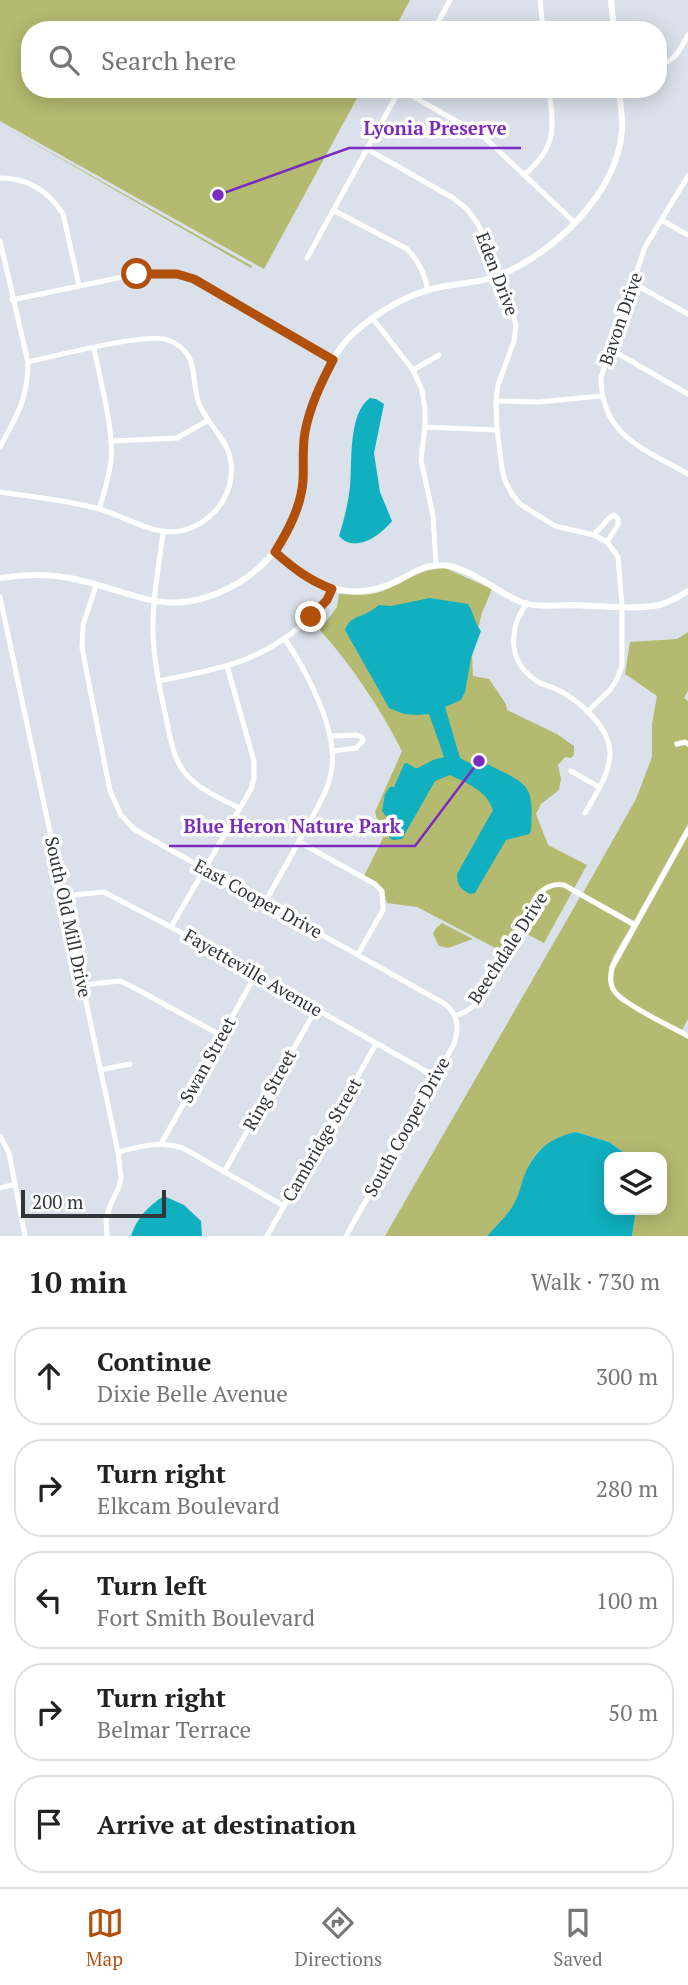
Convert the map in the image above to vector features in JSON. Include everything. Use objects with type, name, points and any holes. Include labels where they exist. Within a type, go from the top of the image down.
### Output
[{"type":"street","points":[[439,21],[450,0]]},
{"type":"street","points":[[540,0],[542,21]]},
{"type":"street","points":[[611,0],[613,21]]},
{"type":"street","points":[[667,62],[680,51],[688,35]]},
{"type":"street","points":[[307,258],[395,98]]},
{"type":"street","points":[[416,98],[484,137],[575,223]]},
{"type":"street","points":[[524,175],[538,163],[547,149],[553,121],[550,98]]},
{"type":"street","points":[[0,578],[17,575],[56,576],[154,602],[179,603],[203,599],[252,575],[275,552],[291,525],[303,483],[306,428],[316,394],[333,360],[355,332],[400,301],[428,290],[500,275],[556,241],[596,199],[612,171],[622,129],[620,98]]},
{"type":"street","name":"Eden Drive","points":[[367,149],[453,198],[466,208],[478,224],[505,287],[516,325],[514,341],[498,385],[496,401],[497,430],[505,481],[520,504],[555,526],[594,535],[607,542]]},
{"type":"street","name":"Bavon Drive","points":[[601,396],[601,377],[645,247],[688,176]]},
{"type":"street","points":[[0,178],[25,181],[50,196],[58,206],[63,214],[79,285]]},
{"type":"street","points":[[333,210],[407,249],[423,271],[428,290]]},
{"type":"street","points":[[663,221],[688,235]]},
{"type":"street","points":[[0,241],[27,362],[28,382],[25,396],[0,447]]},
{"type":"street","points":[[12,300],[137,274],[177,274],[194,279],[222,294],[333,360]]},
{"type":"street","points":[[633,283],[688,314]]},
{"type":"street","points":[[373,318],[413,370],[422,390],[425,427],[421,460],[433,516],[436,565]]},
{"type":"street","points":[[0,492],[99,509],[163,532],[193,527],[205,520],[222,503],[229,487],[232,464],[229,455],[207,421],[196,396],[193,364],[179,346],[169,340],[148,337],[27,362]]},
{"type":"street","points":[[94,348],[112,441],[106,488],[99,509]]},
{"type":"street","points":[[610,349],[688,394]]},
{"type":"street","points":[[413,370],[439,355]]},
{"type":"street","points":[[496,401],[538,402],[601,396],[614,426],[628,438],[688,474]]},
{"type":"street","points":[[112,441],[177,438],[207,421]]},
{"type":"street","points":[[425,427],[497,430]]},
{"type":"street","points":[[587,712],[610,690],[622,665],[622,606],[618,557],[607,542],[618,525],[618,519],[614,515],[609,518],[594,535]]},
{"type":"street","points":[[163,532],[153,630],[170,738],[175,756],[184,772],[197,786],[239,808]]},
{"type":"street","points":[[275,552],[301,574],[318,584],[344,591],[377,589],[417,570],[436,565],[467,572],[527,603],[545,606],[657,605],[688,591]]},
{"type":"street","name":"East Cooper Drive","points":[[96,586],[83,625],[82,648],[110,791],[121,815],[134,829],[358,954],[444,1004],[456,1016]]},
{"type":"street","points":[[159,681],[227,666],[264,652],[285,639],[311,617],[327,600],[332,589]]},
{"type":"street","name":"South Old Mill Drive","points":[[0,597],[118,1152],[121,1178],[106,1220],[107,1236]]},
{"type":"street","points":[[527,603],[515,623],[513,638],[516,656],[523,668],[533,679],[571,698],[600,727],[607,740],[610,752],[608,766],[584,813]]},
{"type":"street","points":[[265,902],[325,792],[332,772],[331,736],[303,667],[285,639]]},
{"type":"street","points":[[171,927],[251,789],[255,769],[227,666]]},
{"type":"street","points":[[331,736],[357,735],[362,737],[363,741],[356,748],[333,751]]},
{"type":"street","points":[[677,744],[688,744]]},
{"type":"street","points":[[571,771],[599,787]]},
{"type":"street","points":[[688,830],[612,967],[610,977],[612,987],[621,999],[686,1035],[688,1025]]},
{"type":"street","points":[[299,842],[375,884],[382,891],[383,911],[358,954]]},
{"type":"street","name":"Beechdale Drive","points":[[456,1016],[478,1003],[536,897],[548,886],[564,885],[635,925]]},
{"type":"street","name":"Fayetteville Avenue","points":[[63,896],[104,892],[436,1077]]},
{"type":"street","name":"Swan Street","points":[[161,1144],[255,976]]},
{"type":"street","points":[[83,985],[120,981],[222,1036]]},
{"type":"street","name":"Ring Street","points":[[224,1172],[316,1009]]},
{"type":"street","name":"South Cooper Drive","points":[[346,1236],[454,1044],[458,1024],[456,1016]]},
{"type":"street","name":"Cambridge Street","points":[[267,1236],[376,1044]]},
{"type":"street","points":[[100,1070],[130,1064]]},
{"type":"street","points":[[0,1136],[9,1153],[25,1236]]},
{"type":"street","points":[[118,1152],[149,1144],[183,1148],[284,1206]]},
{"type":"street","points":[[0,1188],[15,1184]]},
{"type":"green space","points":[[0,0],[410,0],[399,21],[21,21],[21,98],[357,98],[264,269],[0,121]]},
{"type":"green space","points":[[0,124],[252,266],[251,268]]},
{"type":"green space","points":[[445,568],[492,589],[482,613],[472,653],[473,676],[489,679],[506,704],[507,710],[557,734],[574,746],[574,755],[571,758],[565,757],[558,765],[561,779],[559,790],[541,804],[536,814],[548,845],[587,865],[544,943],[517,929],[503,952],[417,907],[387,903],[383,890],[363,878],[383,838],[375,812],[402,751],[365,688],[320,630],[337,607],[339,594],[378,593],[419,574]]},
{"type":"green space","points":[[688,632],[688,691],[684,698],[688,701],[688,741],[674,742],[675,747],[688,747],[688,824],[634,921],[583,893],[636,799],[652,757],[652,724],[657,696],[625,674],[630,642],[677,639]]},
{"type":"green space","points":[[688,836],[688,1019],[682,1030],[628,1000],[616,989],[613,979],[615,968]]},
{"type":"green space","points":[[580,897],[631,926],[611,964],[609,983],[612,992],[620,1001],[688,1039],[688,1236],[632,1236],[635,1215],[667,1215],[667,1152],[623,1152],[609,1142],[576,1132],[549,1144],[536,1154],[514,1203],[487,1236],[385,1236]]},
{"type":"green space","points":[[442,923],[473,939],[448,948],[439,946],[433,934]]},
{"type":"water","points":[[370,398],[384,404],[374,453],[380,492],[392,521],[375,537],[352,543],[339,536],[349,493],[355,426],[363,405]]},
{"type":"water","points":[[430,598],[468,604],[481,631],[471,658],[465,692],[461,700],[445,707],[460,758],[479,768],[485,763],[511,776],[525,786],[531,802],[531,831],[529,834],[506,840],[475,893],[470,894],[460,886],[457,874],[493,810],[490,803],[476,788],[450,775],[435,781],[402,839],[393,840],[385,835],[388,819],[382,811],[385,794],[390,787],[394,787],[404,764],[418,768],[444,757],[429,714],[404,714],[389,708],[345,630],[352,620],[379,605],[391,606]]},
{"type":"water","points":[[576,1132],[609,1142],[623,1152],[604,1152],[604,1215],[635,1215],[632,1236],[487,1236],[512,1207],[528,1167],[538,1152],[558,1138]]},
{"type":"water","points":[[164,1196],[184,1205],[201,1221],[202,1236],[131,1236],[144,1213]]},
{"type":"place","name":"Lyonia Preserve","points":[[218,195]]},
{"type":"place","name":"Blue Heron Nature Park","points":[[479,761]]},
{"type":"route","points":[[137,274],[177,274],[194,279],[333,360],[321,382],[306,428],[303,483],[299,501],[291,525],[275,552],[301,574],[332,589],[327,600],[311,617]]}]
